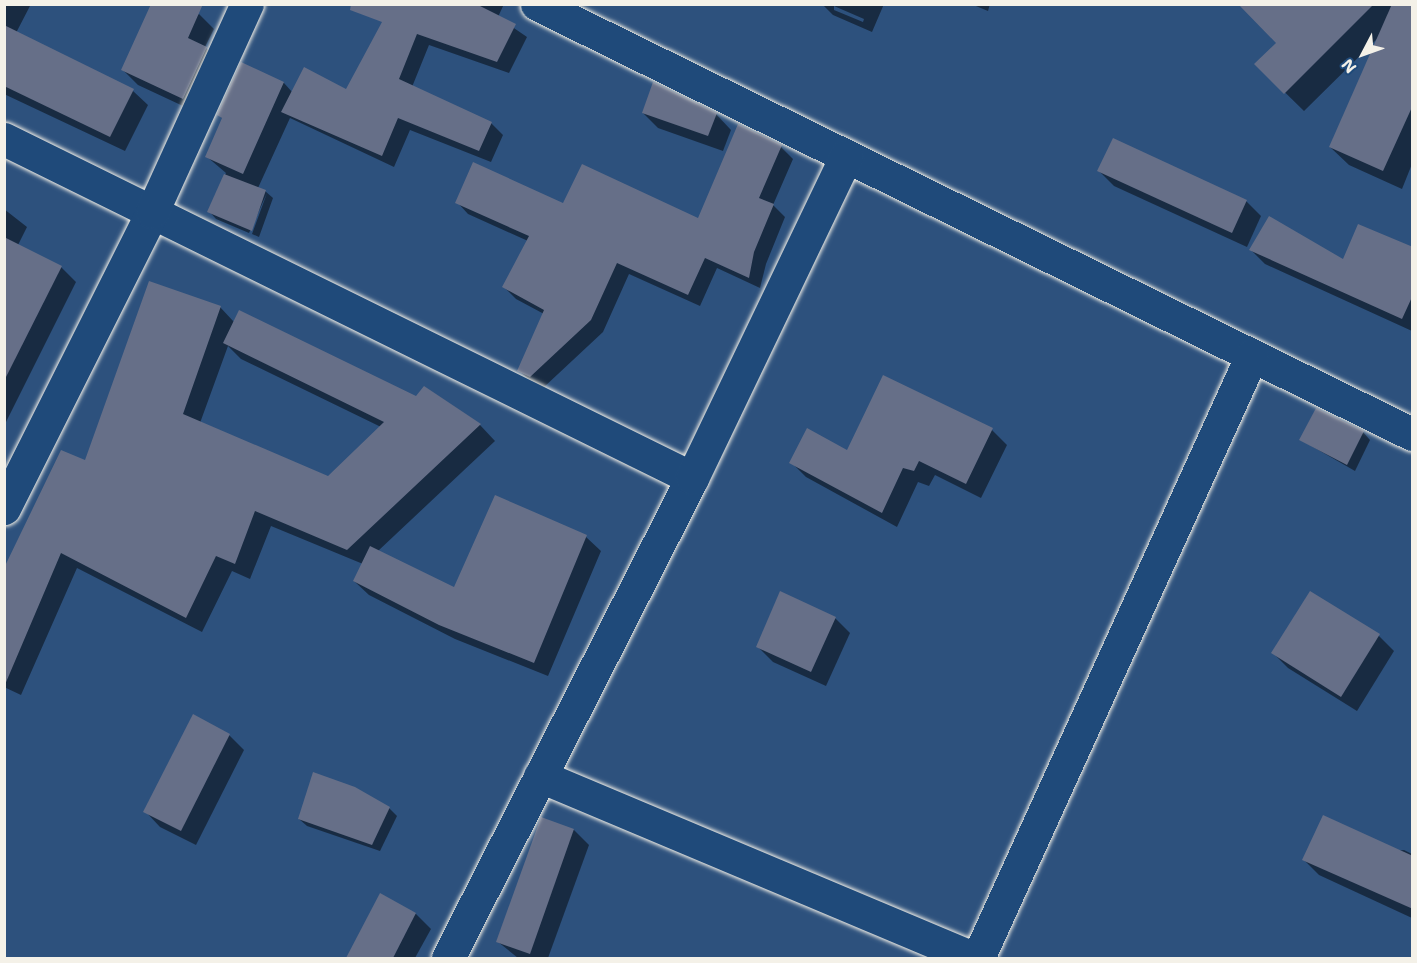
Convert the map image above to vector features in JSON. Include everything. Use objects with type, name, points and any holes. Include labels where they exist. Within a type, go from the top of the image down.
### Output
[{"type":"street","points":[[4,508],[152,212],[248,4]]},
{"type":"street","points":[[537,4],[1413,434]]},
{"type":"street","points":[[4,139],[692,478]]},
{"type":"street","points":[[448,958],[692,478],[846,156]]},
{"type":"street","points":[[540,776],[976,958],[1252,355]]},
{"type":"building","points":[[151,4],[203,4],[188,38],[207,47],[183,99],[121,70]]},
{"type":"building","points":[[351,4],[476,4],[516,24],[497,62],[417,34],[399,79],[492,122],[479,151],[398,118],[382,156],[281,112],[304,67],[346,89],[382,22],[350,10]]},
{"type":"building","points":[[1238,4],[1374,4],[1284,94],[1254,64],[1276,43]]},
{"type":"building","points":[[1392,4],[1413,4],[1413,105],[1383,171],[1329,147]]},
{"type":"building","points":[[4,25],[134,89],[110,137],[4,86]]},
{"type":"building","points":[[241,62],[284,82],[243,174],[205,157],[222,118],[217,115]]},
{"type":"building","points":[[653,82],[717,113],[708,136],[642,113]]},
{"type":"building","points":[[738,124],[782,145],[759,198],[774,204],[754,252],[749,278],[705,258],[688,295],[617,263],[591,320],[530,377],[517,371],[544,310],[502,287],[529,236],[455,203],[473,162],[563,203],[582,164],[698,218]]},
{"type":"building","points":[[1113,138],[1247,200],[1232,233],[1097,171]]},
{"type":"building","points":[[224,174],[266,190],[252,231],[207,212]]},
{"type":"building","points":[[1269,216],[1343,259],[1358,224],[1413,247],[1413,295],[1402,319],[1249,250]]},
{"type":"building","points":[[4,237],[62,266],[4,381]]},
{"type":"building","points":[[149,281],[221,306],[183,414],[328,476],[384,422],[223,343],[239,310],[416,396],[424,386],[481,424],[347,550],[255,511],[235,564],[216,556],[186,618],[61,553],[4,687],[4,568],[61,450],[85,460]]},
{"type":"building","points":[[883,375],[993,428],[966,484],[919,461],[914,471],[903,468],[882,513],[789,463],[807,428],[847,450]]},
{"type":"building","points":[[1316,408],[1364,431],[1347,465],[1299,440]]},
{"type":"building","points":[[495,495],[587,535],[534,663],[439,625],[353,581],[370,546],[454,587]]},
{"type":"building","points":[[780,591],[836,617],[811,672],[756,647]]},
{"type":"building","points":[[1310,591],[1380,634],[1341,697],[1271,653]]},
{"type":"building","points":[[193,714],[230,734],[181,831],[143,812]]},
{"type":"building","points":[[313,772],[355,787],[390,807],[372,845],[298,819]]},
{"type":"building","points":[[1323,815],[1413,856],[1413,909],[1302,860]]},
{"type":"building","points":[[541,817],[574,829],[530,954],[496,942]]},
{"type":"building","points":[[380,893],[416,913],[393,958],[346,958]]}]
